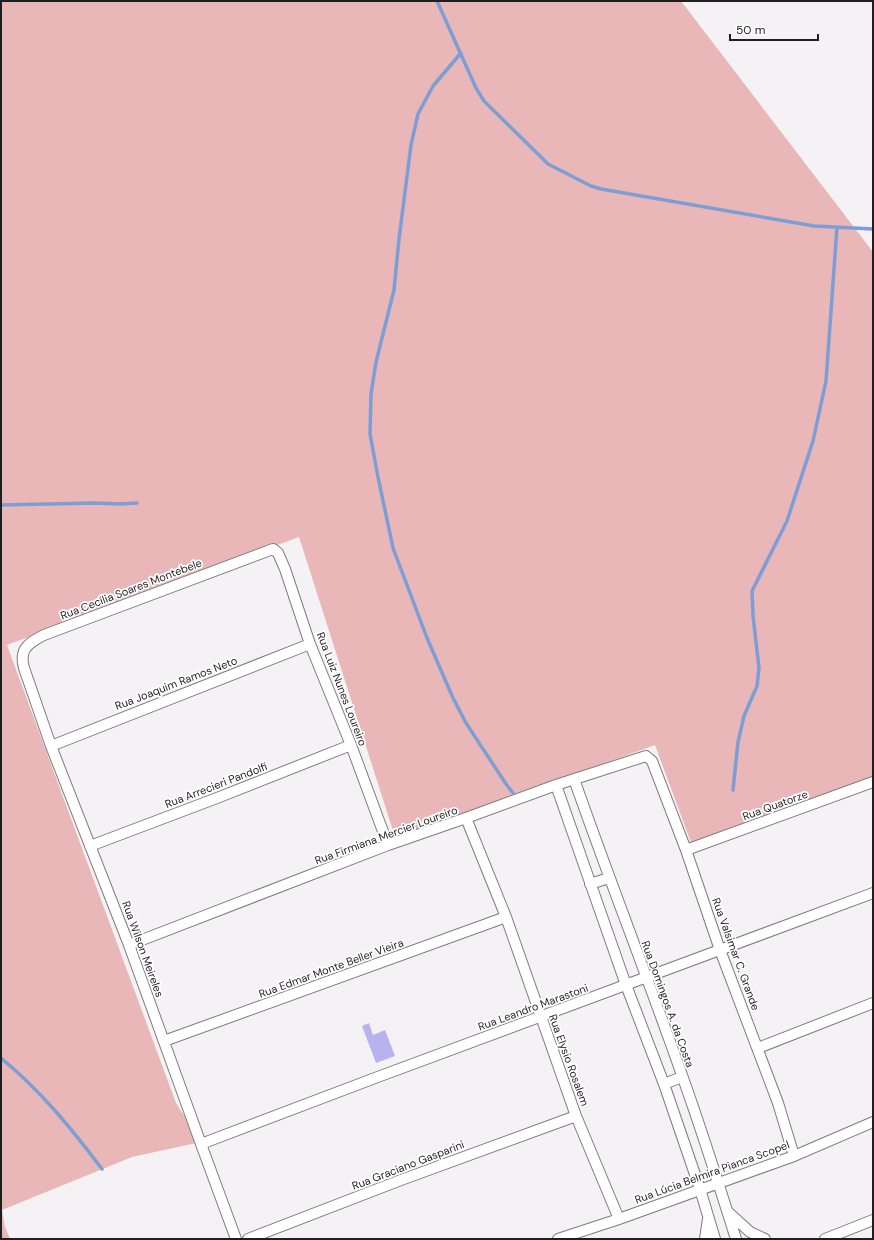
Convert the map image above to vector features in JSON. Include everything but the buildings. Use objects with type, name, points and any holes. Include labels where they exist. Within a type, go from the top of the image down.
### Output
[{"type":"street","name":"Rua Luiz Nunes Loureiro","points":[[267,551],[273,549],[278,553],[285,570],[310,644],[351,745],[388,845]]},
{"type":"street","name":"Rua Cecília Soares Montebele","points":[[24,668],[22,656],[24,650],[34,640],[44,635],[267,551]]},
{"type":"street","name":"Rua Joaquim Ramos Neto","points":[[51,746],[310,644]]},
{"type":"street","name":"Rua Wilson Meireles","points":[[24,668],[51,746],[129,945],[236,1239]]},
{"type":"street","name":"Rua Arrecieri Pandolfi","points":[[90,846],[218,798],[351,745]]},
{"type":"street","name":"Rua Firmiana Mercier Loureiro","points":[[129,945],[388,845],[556,785],[643,756],[646,756],[652,761]]},
{"type":"street","name":"Rua Valsimar C. Grande","points":[[652,761],[686,850],[720,950],[778,1103],[794,1156]]},
{"type":"street","name":"Rua Domingos A. da Costa","points":[[574,779],[682,1077],[719,1184],[736,1239]]},
{"type":"street","name":"Rua Quatorze","points":[[686,850],[873,782]]},
{"type":"street","points":[[556,785],[626,985],[664,1084],[716,1239]]},
{"type":"street","name":"Rua Elysio Rosalem","points":[[466,818],[506,917],[576,1116],[619,1219]]},
{"type":"street","points":[[590,884],[609,878]]},
{"type":"street","name":"Rua Leandro Marastoni","points":[[201,1144],[873,893]]},
{"type":"street","name":"Rua Edmar Monte Beller Vieira","points":[[164,1041],[506,917]]},
{"type":"street","points":[[758,1048],[873,1003]]},
{"type":"street","points":[[664,1084],[682,1077]]},
{"type":"street","name":"Rua Graciano Gasparini","points":[[248,1239],[401,1180],[576,1116]]},
{"type":"street","name":"Rua Lúcia Belmira Pianca Scopel","points":[[558,1239],[619,1219],[700,1189],[719,1184],[794,1156],[873,1122]]},
{"type":"street","points":[[727,1211],[750,1232],[765,1239]]},
{"type":"street","points":[[705,1239],[708,1217]]},
{"type":"street","points":[[825,1239],[873,1220]]},
{"type":"shaded area","points":[[1,1],[681,1],[873,252],[873,781],[693,848],[655,745],[396,840],[299,537],[7,645],[176,1103],[201,1142],[132,1157],[2,1210],[5,1227],[10,1239],[1,1239]]},
{"type":"waterway","points":[[437,1],[476,88],[484,101],[548,164],[591,186],[601,189],[814,226],[873,229]]},
{"type":"waterway","points":[[461,53],[433,86],[418,114],[411,145],[394,290],[376,362],[371,394],[370,434],[393,548],[427,638],[453,698],[466,723],[513,793]]},
{"type":"waterway","points":[[733,790],[738,742],[744,716],[757,686],[759,668],[753,616],[752,591],[787,521],[813,441],[826,381],[837,227]]},
{"type":"waterway","points":[[1,505],[137,503]]},
{"type":"waterway","points":[[1,1058],[55,1110],[102,1169]]}]
